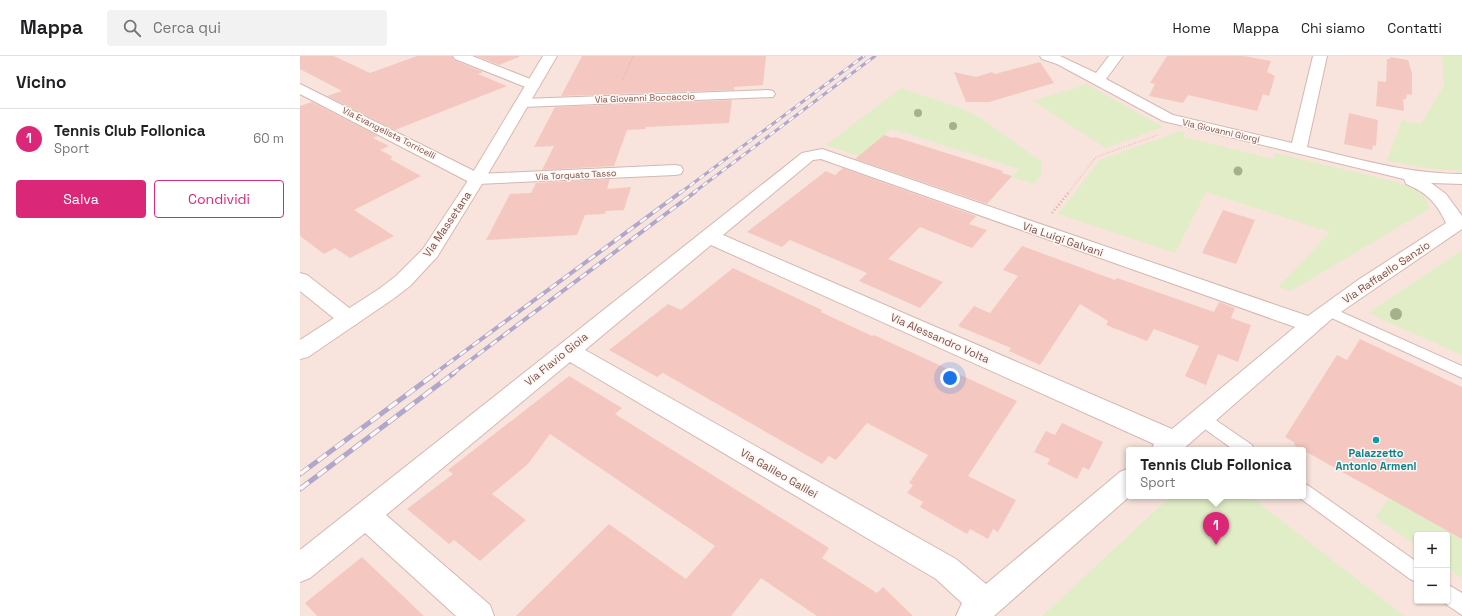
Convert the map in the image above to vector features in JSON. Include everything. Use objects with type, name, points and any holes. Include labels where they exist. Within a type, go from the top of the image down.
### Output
[{"type":"street","points":[[460,56],[533,85]]},
{"type":"street","name":"Via Massetana","points":[[300,351],[386,294],[418,266],[430,253],[477,179],[550,56]]},
{"type":"street","points":[[1098,80],[1116,56]]},
{"type":"street","points":[[1298,149],[1320,56]]},
{"type":"street","name":"Via Giovanni Giorgi","points":[[1054,57],[1168,118],[1396,173],[1417,182],[1440,187],[1462,188]]},
{"type":"street","name":"Via Evangelista Torricelli","points":[[300,88],[477,179]]},
{"type":"street","name":"Via Giovanni Boccaccio","points":[[523,103],[768,94]]},
{"type":"street","name":"Via Luigi Galvani","points":[[815,154],[822,154],[1038,231],[1320,318]]},
{"type":"street","name":"Via Flavio Gioia","points":[[300,568],[808,156],[815,154]]},
{"type":"street","name":"Via Torquato Tasso","points":[[477,179],[675,170]]},
{"type":"street","points":[[1440,187],[1462,179]]},
{"type":"street","name":"Via Giovanni Giorgi","points":[[1440,187],[1462,203]]},
{"type":"street","name":"Via Giovanni Giorgi","points":[[1440,187],[1450,212],[1459,223]]},
{"type":"street","name":"Via Raffaello Sanzio","points":[[1169,446],[1320,318],[1365,285],[1459,223]]},
{"type":"street","name":"Via Alessandro Volta","points":[[706,238],[718,240],[1169,446]]},
{"type":"street","points":[[300,280],[349,319]]},
{"type":"street","name":"Via Galileo Galilei","points":[[567,350],[946,569],[978,610]]},
{"type":"street","points":[[978,610],[1126,483]]},
{"type":"street","points":[[365,515],[479,616]]},
{"type":"lane","points":[[1320,318],[1462,372]]},
{"type":"lane","points":[[1201,418],[1242,447]]},
{"type":"lane","points":[[1306,493],[1414,571]]},
{"type":"lane","points":[[1450,596],[1462,605]]},
{"type":"path","points":[[622,82],[633,56]]},
{"type":"path","points":[[1038,231],[1096,157],[1190,123]]},
{"type":"shaded area","points":[[300,56],[1462,56],[1462,616],[300,616]]},
{"type":"green space","points":[[1442,56],[1462,56],[1462,171],[1423,168],[1387,161],[1402,120],[1421,124],[1444,85]]},
{"type":"green space","points":[[1087,84],[1163,127],[1106,148],[1033,101]]},
{"type":"green space","points":[[901,88],[955,106],[976,115],[1042,162],[1041,175],[1034,184],[1012,177],[1019,169],[892,129],[866,150],[996,194],[990,201],[826,145]]},
{"type":"green space","points":[[1180,131],[1185,132],[1184,137],[1273,159],[1275,153],[1397,182],[1418,191],[1425,197],[1429,209],[1291,291],[1278,287],[1330,232],[1206,192],[1175,253],[1058,214],[1100,160]]},
{"type":"green space","points":[[1462,250],[1462,355],[1368,313]]},
{"type":"green space","points":[[1389,498],[1450,532],[1414,532],[1414,544],[1375,517]]},
{"type":"green space","points":[[1168,499],[1254,499],[1404,616],[1042,616]]},
{"type":"green space","points":[[1450,532],[1462,539],[1462,578],[1450,569]]},
{"type":"building","points":[[300,56],[334,56],[370,73],[417,56],[452,56],[454,60],[483,72],[478,74],[507,86],[395,130],[327,96],[342,91],[300,69]]},
{"type":"building","points":[[476,56],[519,56],[519,57],[499,65]]},
{"type":"building","points":[[582,56],[766,56],[763,85],[734,87],[734,90],[561,96]]},
{"type":"building","points":[[1167,56],[1244,56],[1271,61],[1267,72],[1275,76],[1269,96],[1263,94],[1257,111],[1188,95],[1183,103],[1149,96],[1155,84],[1150,83]]},
{"type":"building","points":[[1390,57],[1408,60],[1412,73],[1412,95],[1407,94],[1406,99],[1403,99],[1404,111],[1376,106],[1378,81],[1386,82],[1387,59],[1390,59]]},
{"type":"building","points":[[1040,62],[1054,83],[989,102],[966,102],[954,72],[976,77],[992,72],[995,74]]},
{"type":"building","points":[[732,100],[729,123],[646,127],[645,129],[627,130],[614,166],[542,170],[554,146],[534,147],[555,107]]},
{"type":"building","points":[[312,102],[378,136],[373,138],[389,146],[380,150],[393,157],[390,159],[421,176],[354,210],[394,236],[350,258],[335,248],[324,254],[300,236],[300,106]]},
{"type":"building","points":[[1349,113],[1378,120],[1376,146],[1373,145],[1372,150],[1344,144]]},
{"type":"building","points":[[884,135],[893,138],[895,137],[1003,171],[1002,173],[1012,176],[987,204],[855,159]]},
{"type":"building","points":[[843,168],[976,216],[969,224],[987,230],[972,248],[920,227],[888,259],[943,282],[920,308],[859,281],[867,273],[790,240],[782,247],[747,232],[826,171],[835,175]]},
{"type":"building","points":[[610,179],[607,189],[631,187],[624,210],[606,211],[605,214],[585,215],[577,235],[486,240],[510,194],[531,193],[536,183]]},
{"type":"building","points":[[1223,210],[1255,220],[1236,264],[1202,253]]},
{"type":"building","points":[[1022,246],[1115,280],[1117,278],[1214,312],[1219,302],[1235,308],[1231,318],[1251,325],[1238,362],[1218,354],[1206,385],[1185,376],[1199,346],[1154,329],[1147,341],[1106,325],[1108,321],[1080,304],[1040,365],[1009,351],[1011,348],[958,326],[974,306],[990,313],[1018,276],[1003,270]]},
{"type":"building","points":[[733,268],[822,310],[821,312],[872,336],[874,335],[1017,401],[968,476],[1016,500],[998,532],[993,529],[988,539],[970,529],[967,534],[920,507],[923,502],[907,493],[913,485],[909,483],[928,455],[867,423],[836,460],[829,456],[822,464],[663,373],[657,377],[609,350],[668,304],[681,310]]},
{"type":"building","name":"Palazzetto Antonio Armeni","points":[[1360,339],[1462,387],[1462,539],[1306,452],[1306,447],[1298,447],[1294,445],[1295,443],[1285,437],[1337,355],[1347,360]]},
{"type":"building","points":[[569,376],[622,408],[615,414],[829,548],[822,558],[877,593],[883,587],[913,616],[817,616],[761,578],[731,616],[516,616],[609,524],[686,579],[715,546],[550,434],[528,464],[492,494],[526,520],[480,561],[454,540],[449,544],[407,509],[453,474],[448,470]]},
{"type":"building","points":[[1062,423],[1103,442],[1089,470],[1083,467],[1077,479],[1047,464],[1050,459],[1034,452],[1046,431],[1055,435]]},
{"type":"building","points":[[362,557],[424,616],[317,616],[305,603]]},
{"type":"railway","points":[[680,193],[864,56]]},
{"type":"railway","points":[[693,193],[875,56]]},
{"type":"railway","points":[[434,374],[681,192]]},
{"type":"railway","points":[[452,374],[695,192]]},
{"type":"railway","points":[[300,474],[436,373]]},
{"type":"railway","points":[[300,489],[454,373]]},
{"type":"place","name":"Palazzetto Antonio Armeni","points":[[1376,440]]},
{"type":"place","name":"Tennis Club Follonica","points":[[1216,545]]}]
